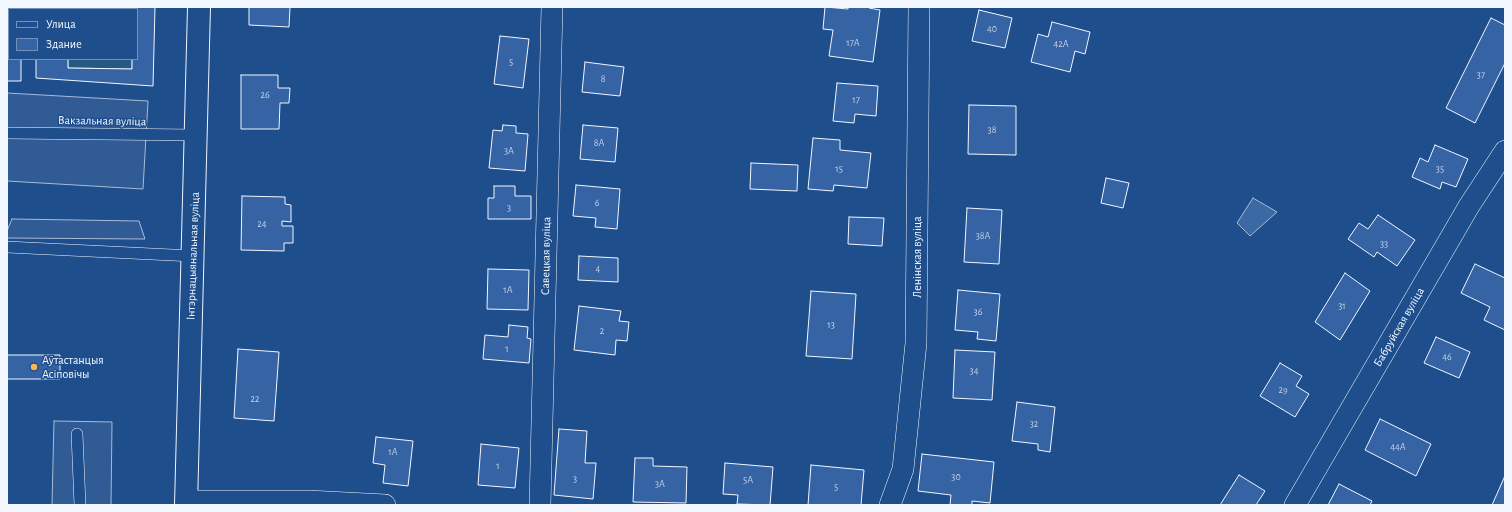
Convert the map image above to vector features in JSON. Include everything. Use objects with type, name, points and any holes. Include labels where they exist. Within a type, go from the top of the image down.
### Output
[{"type":"street","name":"Інтэрнацыянальная вуліца","points":[[186,503],[199,7]]},
{"type":"street","name":"Савецкая вуліца","points":[[540,505],[552,7]]},
{"type":"street","name":"Ленінская вуліца","points":[[890,505],[902,469],[916,343],[919,7]]},
{"type":"street","name":"Бабруйская вуліца","points":[[1295,505],[1470,206],[1505,150]]},
{"type":"street","points":[[186,503],[308,501],[386,505]]},
{"type":"lane","name":"Вакзальная вуліца","points":[[7,133],[196,135]]},
{"type":"lane","points":[[7,247],[193,256]]},
{"type":"lane","points":[[78,434],[80,505]]},
{"type":"shaded area","points":[[12,7],[134,7],[134,8]]},
{"type":"shaded area","points":[[68,60],[132,60],[132,69],[68,68]]},
{"type":"shaded area","points":[[7,93],[148,101],[143,189],[7,181]]},
{"type":"shaded area","points":[[1253,198],[1277,212],[1250,236],[1237,223]]},
{"type":"shaded area","points":[[12,219],[139,221],[145,239],[7,238],[7,231]]},
{"type":"shaded area","points":[[54,421],[112,422],[111,505],[52,505]]},
{"type":"building","points":[[155,7],[153,86],[36,78],[36,60],[68,60],[68,68],[132,69],[132,60],[138,60],[138,8],[134,8]]},
{"type":"building","points":[[249,7],[290,7],[289,27],[249,25]]},
{"type":"building","points":[[825,7],[848,9],[848,7],[869,7],[880,10],[873,62],[829,56],[833,30],[823,29]]},
{"type":"building","points":[[979,10],[1012,18],[1005,48],[972,41]]},
{"type":"building","points":[[1491,18],[1505,25],[1505,63],[1475,123],[1446,108]]},
{"type":"building","points":[[1052,22],[1090,32],[1085,54],[1075,51],[1070,72],[1031,62],[1038,34],[1048,37]]},
{"type":"building","points":[[500,36],[529,39],[523,88],[494,84]]},
{"type":"building","points":[[7,54],[8,60],[21,60],[21,81],[7,81]]},
{"type":"building","points":[[585,62],[624,67],[620,96],[582,92]]},
{"type":"building","points":[[241,75],[278,75],[278,88],[290,88],[289,103],[280,103],[279,129],[241,129]]},
{"type":"building","points":[[837,83],[878,86],[876,116],[855,114],[854,123],[833,121]]},
{"type":"building","points":[[969,105],[1016,106],[1016,155],[968,154]]},
{"type":"building","points":[[503,125],[516,126],[516,133],[528,134],[525,171],[489,168],[493,130],[502,131]]},
{"type":"building","points":[[583,125],[618,128],[615,162],[580,159]]},
{"type":"building","points":[[813,138],[840,140],[840,150],[871,153],[867,188],[834,185],[833,191],[808,189]]},
{"type":"building","points":[[1435,145],[1468,159],[1456,187],[1442,182],[1440,189],[1412,177],[1420,158],[1428,162]]},
{"type":"building","points":[[751,163],[798,165],[797,191],[750,189]]},
{"type":"building","points":[[1106,178],[1129,183],[1123,208],[1101,203]]},
{"type":"building","points":[[576,185],[620,189],[617,229],[595,227],[596,218],[573,216]]},
{"type":"building","points":[[494,186],[515,186],[515,196],[531,196],[531,219],[488,219],[488,198],[494,198]]},
{"type":"building","points":[[242,196],[285,197],[285,204],[291,205],[291,222],[282,221],[282,226],[293,226],[293,243],[284,243],[284,251],[241,250]]},
{"type":"building","points":[[967,208],[1002,210],[999,264],[964,262]]},
{"type":"building","points":[[1378,215],[1415,240],[1397,266],[1377,252],[1374,257],[1348,239],[1359,223],[1368,229]]},
{"type":"building","points":[[849,217],[884,218],[882,246],[848,244]]},
{"type":"building","points":[[579,256],[618,258],[618,282],[578,280]]},
{"type":"building","points":[[1475,264],[1505,278],[1505,330],[1484,320],[1490,307],[1461,293]]},
{"type":"building","points":[[488,269],[529,270],[528,310],[487,309]]},
{"type":"building","points":[[1345,273],[1370,291],[1340,340],[1315,322]]},
{"type":"building","points":[[958,290],[1000,294],[996,341],[977,339],[978,332],[955,330]]},
{"type":"building","points":[[811,291],[856,294],[852,359],[806,356]]},
{"type":"building","points":[[579,306],[621,311],[619,321],[629,322],[627,341],[616,340],[615,355],[574,350]]},
{"type":"building","points":[[509,325],[528,327],[527,338],[531,339],[529,363],[483,359],[485,335],[508,337]]},
{"type":"building","points":[[1436,337],[1470,352],[1459,378],[1424,363]]},
{"type":"building","points":[[238,349],[279,352],[274,421],[234,418]]},
{"type":"building","points":[[955,350],[995,352],[992,400],[953,398]]},
{"type":"building","name":"Аўтастанцыя Асіповічы","points":[[7,355],[60,355],[60,379],[7,379]]},
{"type":"building","points":[[1280,363],[1302,376],[1296,386],[1309,394],[1295,417],[1260,396]]},
{"type":"building","points":[[1017,402],[1055,407],[1050,452],[1038,450],[1038,444],[1012,441]]},
{"type":"building","points":[[1380,419],[1431,444],[1416,476],[1365,450]]},
{"type":"building","points":[[559,429],[587,431],[585,463],[596,463],[593,499],[554,495]]},
{"type":"building","points":[[376,437],[413,441],[408,486],[383,483],[385,465],[373,463]]},
{"type":"building","points":[[481,444],[519,448],[515,488],[478,485]]},
{"type":"building","points":[[922,454],[994,462],[990,503],[972,501],[972,505],[950,505],[951,495],[918,491]]},
{"type":"building","points":[[635,458],[653,458],[653,466],[687,467],[686,503],[633,502]]},
{"type":"building","points":[[725,463],[773,467],[770,505],[737,504],[738,495],[723,494]]},
{"type":"building","points":[[811,465],[864,470],[861,505],[808,505]]},
{"type":"building","points":[[1239,475],[1265,491],[1256,505],[1220,505]]},
{"type":"building","points":[[1504,478],[1505,505],[1492,505]]},
{"type":"building","points":[[1339,484],[1372,501],[1370,505],[1328,505]]},
{"type":"place","name":"Аўтастанцыя Асіповічы","points":[[34,367]]}]
